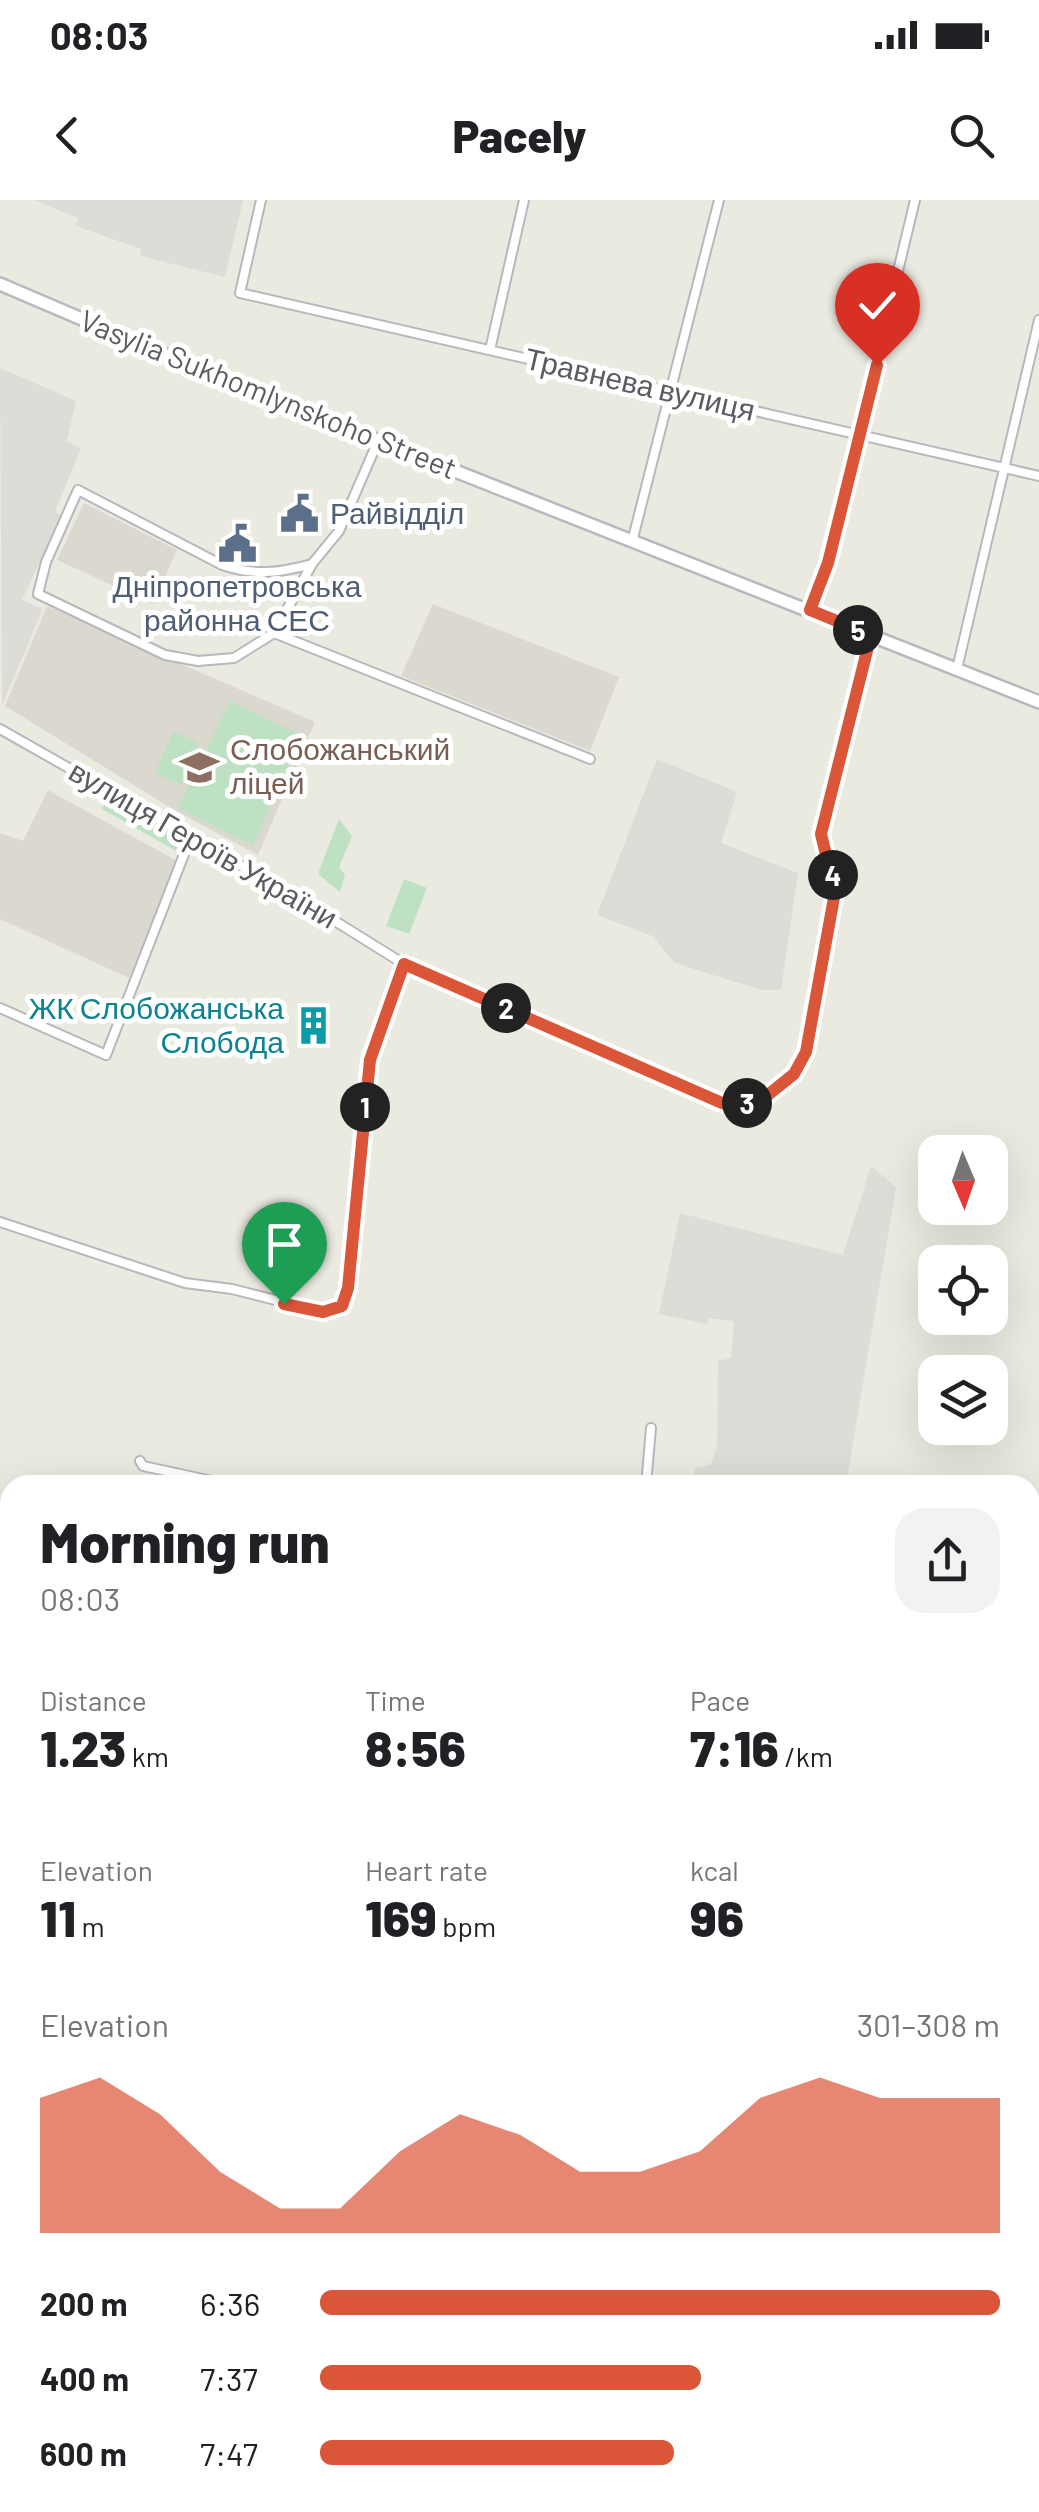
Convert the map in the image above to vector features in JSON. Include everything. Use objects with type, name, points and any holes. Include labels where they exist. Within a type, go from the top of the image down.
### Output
[{"type":"main road","name":"Vasylia Sukhomlynskoho Street","points":[[0,284],[378,442],[1039,702]]},
{"type":"street","name":"Травнева вулиця","points":[[261,200],[240,293],[1039,476]]},
{"type":"street","points":[[490,350],[524,200]]},
{"type":"street","points":[[632,542],[718,200]]},
{"type":"street","points":[[810,610],[828,563],[915,200]]},
{"type":"street","points":[[957,669],[1039,320]]},
{"type":"street","points":[[312,564],[291,570],[247,573],[210,562],[78,490],[38,584],[38,594],[164,655],[198,661],[234,658],[274,633],[312,564],[338,531],[378,442]]},
{"type":"street","points":[[291,570],[302,583]]},
{"type":"street","points":[[274,633],[590,759]]},
{"type":"street","name":"вулиця Героїв України","points":[[0,729],[404,964],[722,1103],[738,1105],[764,1098],[794,1074],[806,1052],[835,892],[821,834],[871,635]]},
{"type":"street","points":[[0,1008],[106,1055],[190,839]]},
{"type":"street","points":[[0,1222],[185,1283],[232,1289],[323,1312],[342,1306],[348,1288],[370,1060],[404,964]]},
{"type":"street","points":[[647,1475],[650,1428]]},
{"type":"street","points":[[140,1460],[143,1466],[185,1475]]},
{"type":"shaded area","points":[[34,200],[243,200],[225,277],[140,256],[141,249],[76,226],[78,218]]},
{"type":"shaded area","points":[[0,368],[76,401],[67,441],[81,449],[55,511],[61,516],[22,600],[43,609],[2,706]]},
{"type":"shaded area","points":[[84,503],[177,550],[153,604],[57,560]]},
{"type":"shaded area","points":[[433,604],[619,677],[590,751],[401,676]]},
{"type":"shaded area","name":"Слобожанський ліцей","points":[[47,606],[315,722],[258,855],[176,811],[5,706]]},
{"type":"shaded area","points":[[657,759],[737,792],[721,843],[798,873],[781,990],[761,990],[675,963],[652,936],[597,915]]},
{"type":"shaded area","points":[[48,790],[177,861],[131,979],[0,919],[0,833],[23,841]]},
{"type":"shaded area","points":[[871,1166],[896,1187],[848,1475],[694,1475],[695,1468],[711,1465],[717,1446],[718,1361],[731,1358],[734,1321],[708,1318],[707,1324],[659,1314],[680,1213],[843,1255]]},
{"type":"green space","points":[[230,701],[301,735],[253,845],[178,808]]},
{"type":"green space","points":[[173,731],[199,743],[181,785],[155,773]]},
{"type":"green space","points":[[108,795],[184,840],[178,852],[102,809]]},
{"type":"green space","points":[[339,819],[352,836],[339,867],[345,875],[340,892],[318,874]]},
{"type":"green space","points":[[404,879],[427,888],[409,934],[386,926]]},
{"type":"place","name":"Райвідділ","points":[[300,514]]},
{"type":"place","name":"Дніпропетровська районна СЕС","points":[[237,543]]},
{"type":"place","name":"Слобожанський ліцей","points":[[200,767]]},
{"type":"place","name":"ЖК Слобожанська Слобода","points":[[314,1026]]},
{"type":"route","points":[[284,1304],[323,1312],[342,1306],[348,1288],[370,1060],[374,1038],[404,964],[722,1103],[738,1105],[764,1098],[794,1074],[801,1063],[835,892],[821,834],[871,635],[810,610],[828,563],[877,365]]}]
